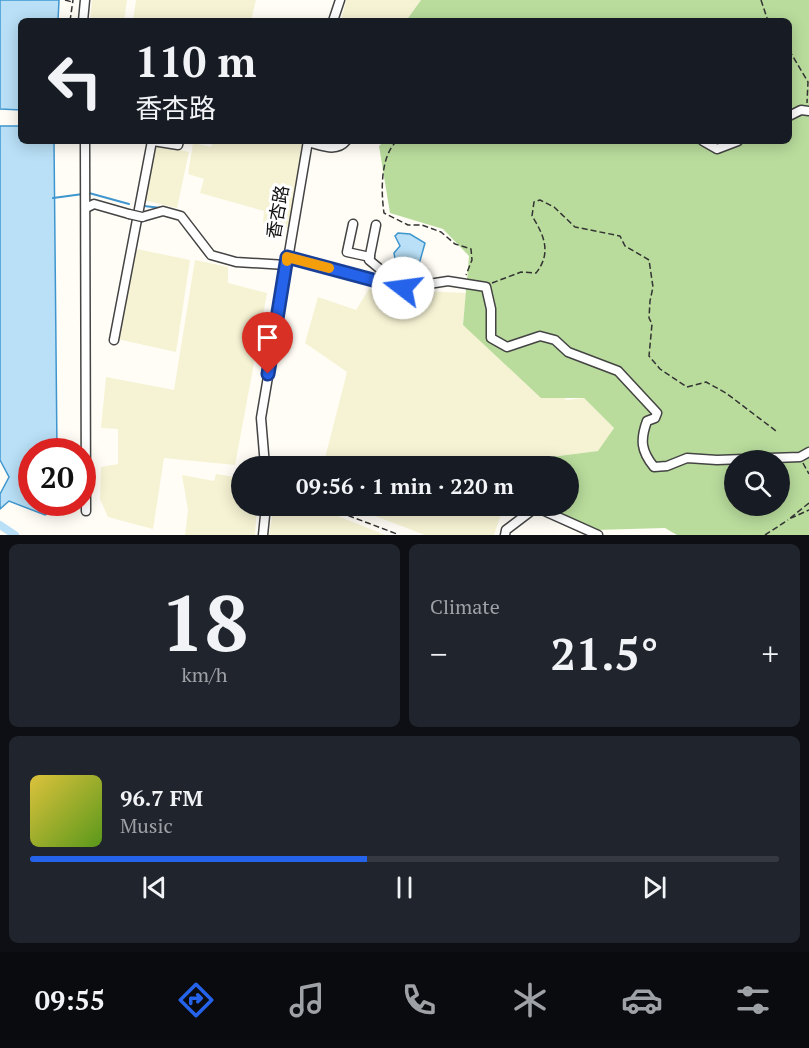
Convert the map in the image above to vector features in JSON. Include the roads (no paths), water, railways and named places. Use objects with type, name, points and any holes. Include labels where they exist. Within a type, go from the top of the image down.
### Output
[{"type":"street","points":[[83,18],[85,0]]},
{"type":"street","points":[[334,18],[340,0]]},
{"type":"street","points":[[792,115],[807,111]]},
{"type":"street","points":[[85,144],[86,438]]},
{"type":"street","points":[[114,340],[152,144]]},
{"type":"street","name":"香杏路","points":[[265,456],[261,418],[307,144]]},
{"type":"street","points":[[318,144],[331,148],[343,144]]},
{"type":"street","points":[[708,144],[717,149],[730,144]]},
{"type":"street","points":[[86,208],[94,204],[142,217],[163,212],[181,216],[211,255],[236,262],[287,261],[403,288],[448,282],[486,287],[491,309],[491,338],[507,347],[540,336],[555,340],[568,352],[618,371],[649,404],[657,413],[655,418],[647,421],[641,436],[644,455],[654,467],[667,466],[687,458],[717,460],[800,457],[809,452]]},
{"type":"street","points":[[353,224],[347,252],[370,257],[403,288]]},
{"type":"street","points":[[370,257],[376,225]]},
{"type":"street","points":[[505,535],[507,530],[531,511],[540,509],[598,535]]},
{"type":"street","points":[[262,535],[265,516]]},
{"type":"water","points":[[0,0],[59,0],[58,18],[18,18],[18,110],[0,109]]},
{"type":"water","points":[[0,126],[18,126],[18,144],[54,144],[57,438],[18,438],[18,504],[9,501],[0,509],[0,494],[9,477],[0,460]]},
{"type":"water","points":[[398,233],[410,234],[425,243],[418,268],[405,273],[396,265],[394,253],[400,246],[395,236]]},
{"type":"waterway","points":[[89,193],[129,204]]},
{"type":"waterway","points":[[53,198],[83,194]]},
{"type":"waterway","points":[[144,206],[161,208]]},
{"type":"waterway","points":[[0,525],[15,535]]}]
